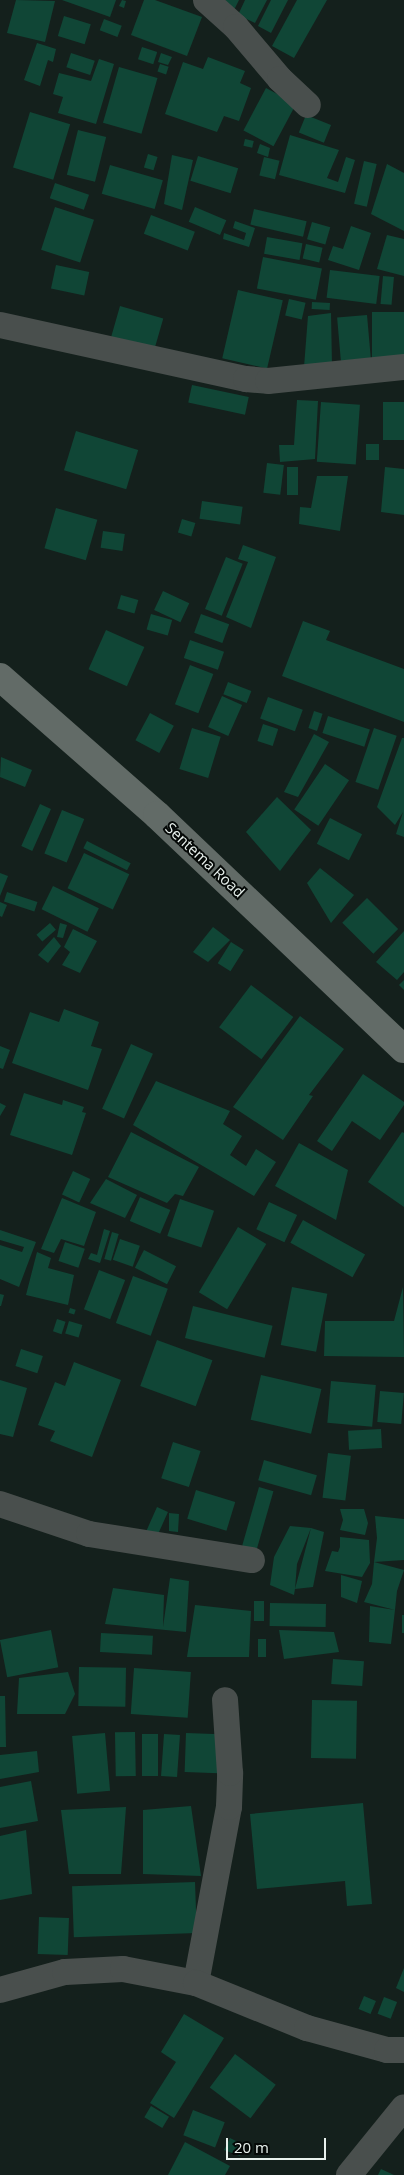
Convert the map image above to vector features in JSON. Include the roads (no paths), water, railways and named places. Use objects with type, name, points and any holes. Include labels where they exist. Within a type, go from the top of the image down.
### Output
[{"type":"main road","name":"Sentema Road","points":[[0,677],[157,816],[404,1049]]},
{"type":"street","points":[[206,0],[236,27],[280,79],[308,105]]},
{"type":"street","points":[[0,325],[253,380],[296,379],[404,366]]},
{"type":"street","points":[[0,1504],[89,1534],[252,1560]]},
{"type":"street","points":[[196,1982],[228,1807],[230,1773],[225,1700]]},
{"type":"street","points":[[0,1990],[65,1972],[123,1969],[196,1982],[307,2028],[387,2050],[404,2050]]},
{"type":"street","points":[[350,2175],[404,2107]]}]
